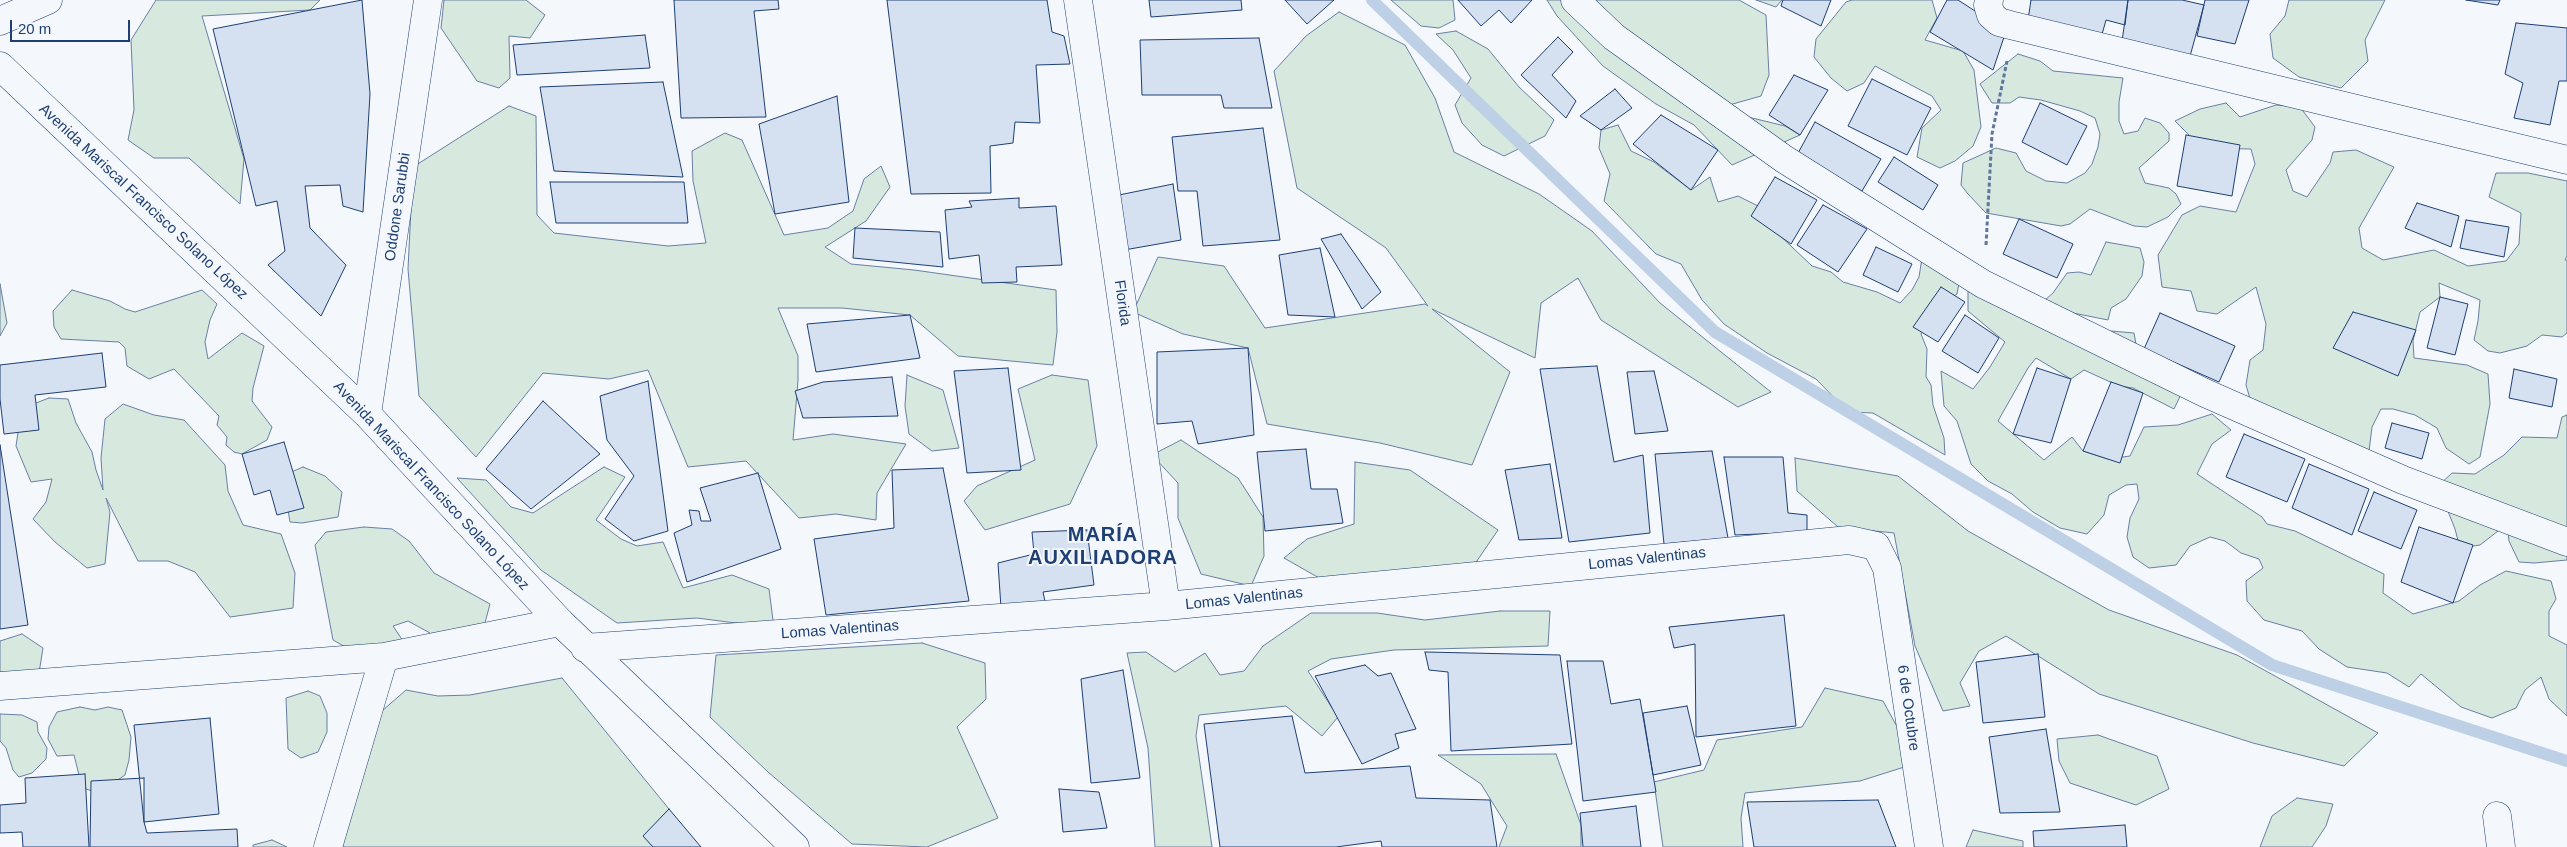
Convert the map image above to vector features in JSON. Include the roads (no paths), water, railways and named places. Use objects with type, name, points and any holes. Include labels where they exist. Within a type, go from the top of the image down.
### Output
[{"type":"street","points":[[0,21],[48,0]]},
{"type":"street","name":"Oddone Sarubbi","points":[[367,414],[428,0]]},
{"type":"street","name":"Florida","points":[[1078,0],[1166,606]]},
{"type":"street","points":[[1576,0],[1614,37],[1784,159],[1983,284],[2214,397],[2403,480],[2567,542]]},
{"type":"street","points":[[1989,0],[1988,5],[1991,15],[1999,22],[2567,160]]},
{"type":"street","name":"Avenida Mariscal Francisco Solano López","points":[[0,66],[367,414],[585,648],[795,847]]},
{"type":"street","name":"Lomas Valentinas","points":[[585,648],[1166,606],[1849,540],[1876,546],[1887,568]]},
{"type":"street","name":"6 de Octubre","points":[[1887,568],[1929,847]]},
{"type":"street","points":[[0,686],[384,657],[560,622]]},
{"type":"street","points":[[328,847],[384,657]]},
{"type":"street","points":[[2497,816],[2501,847]]},
{"type":"waterway","points":[[1372,0],[1715,332],[2272,665],[2567,761]]},
{"type":"district","name":"MARÍA AUXILIADORA","points":[[1103,546]]}]
